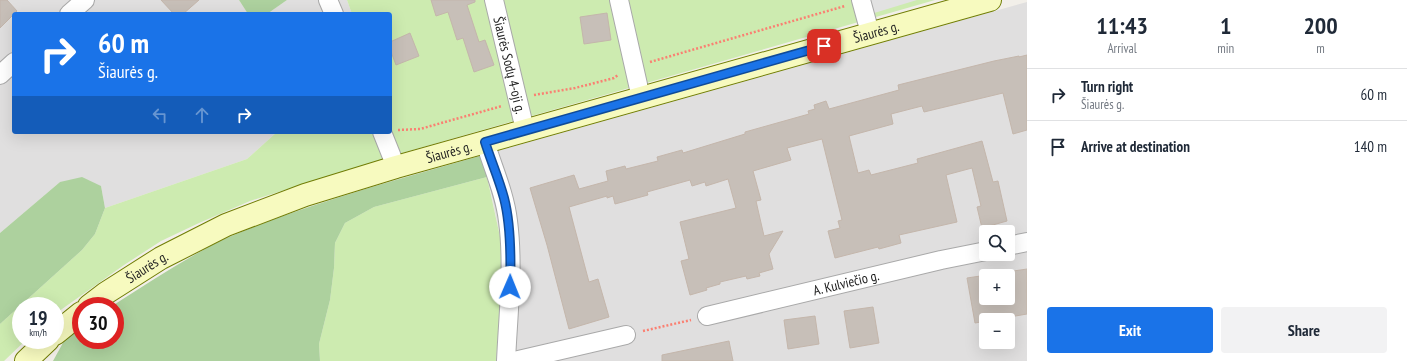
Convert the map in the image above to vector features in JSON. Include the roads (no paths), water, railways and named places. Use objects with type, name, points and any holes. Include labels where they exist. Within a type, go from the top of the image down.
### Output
[{"type":"main road","name":"Šiaurės g.","points":[[101,297],[161,258],[226,225],[305,195],[525,130],[990,0]]},
{"type":"main road","points":[[64,327],[72,320]]},
{"type":"main road","points":[[26,361],[39,349]]},
{"type":"street","points":[[71,12],[85,0]]},
{"type":"street","points":[[328,0],[333,12]]},
{"type":"street","name":"Šiaurės Sodų 4-oji g.","points":[[494,0],[525,130]]},
{"type":"street","points":[[619,0],[641,98]]},
{"type":"street","points":[[861,0],[870,33]]},
{"type":"street","points":[[0,75],[12,64]]},
{"type":"street","points":[[383,134],[396,167]]},
{"type":"street","points":[[485,142],[504,198],[508,221],[510,273],[506,361]]},
{"type":"street","points":[[1015,245],[1027,242]]},
{"type":"street","name":"A. Kulviečio g.","points":[[707,316],[941,260],[979,252]]},
{"type":"street","points":[[514,361],[626,335]]}]
